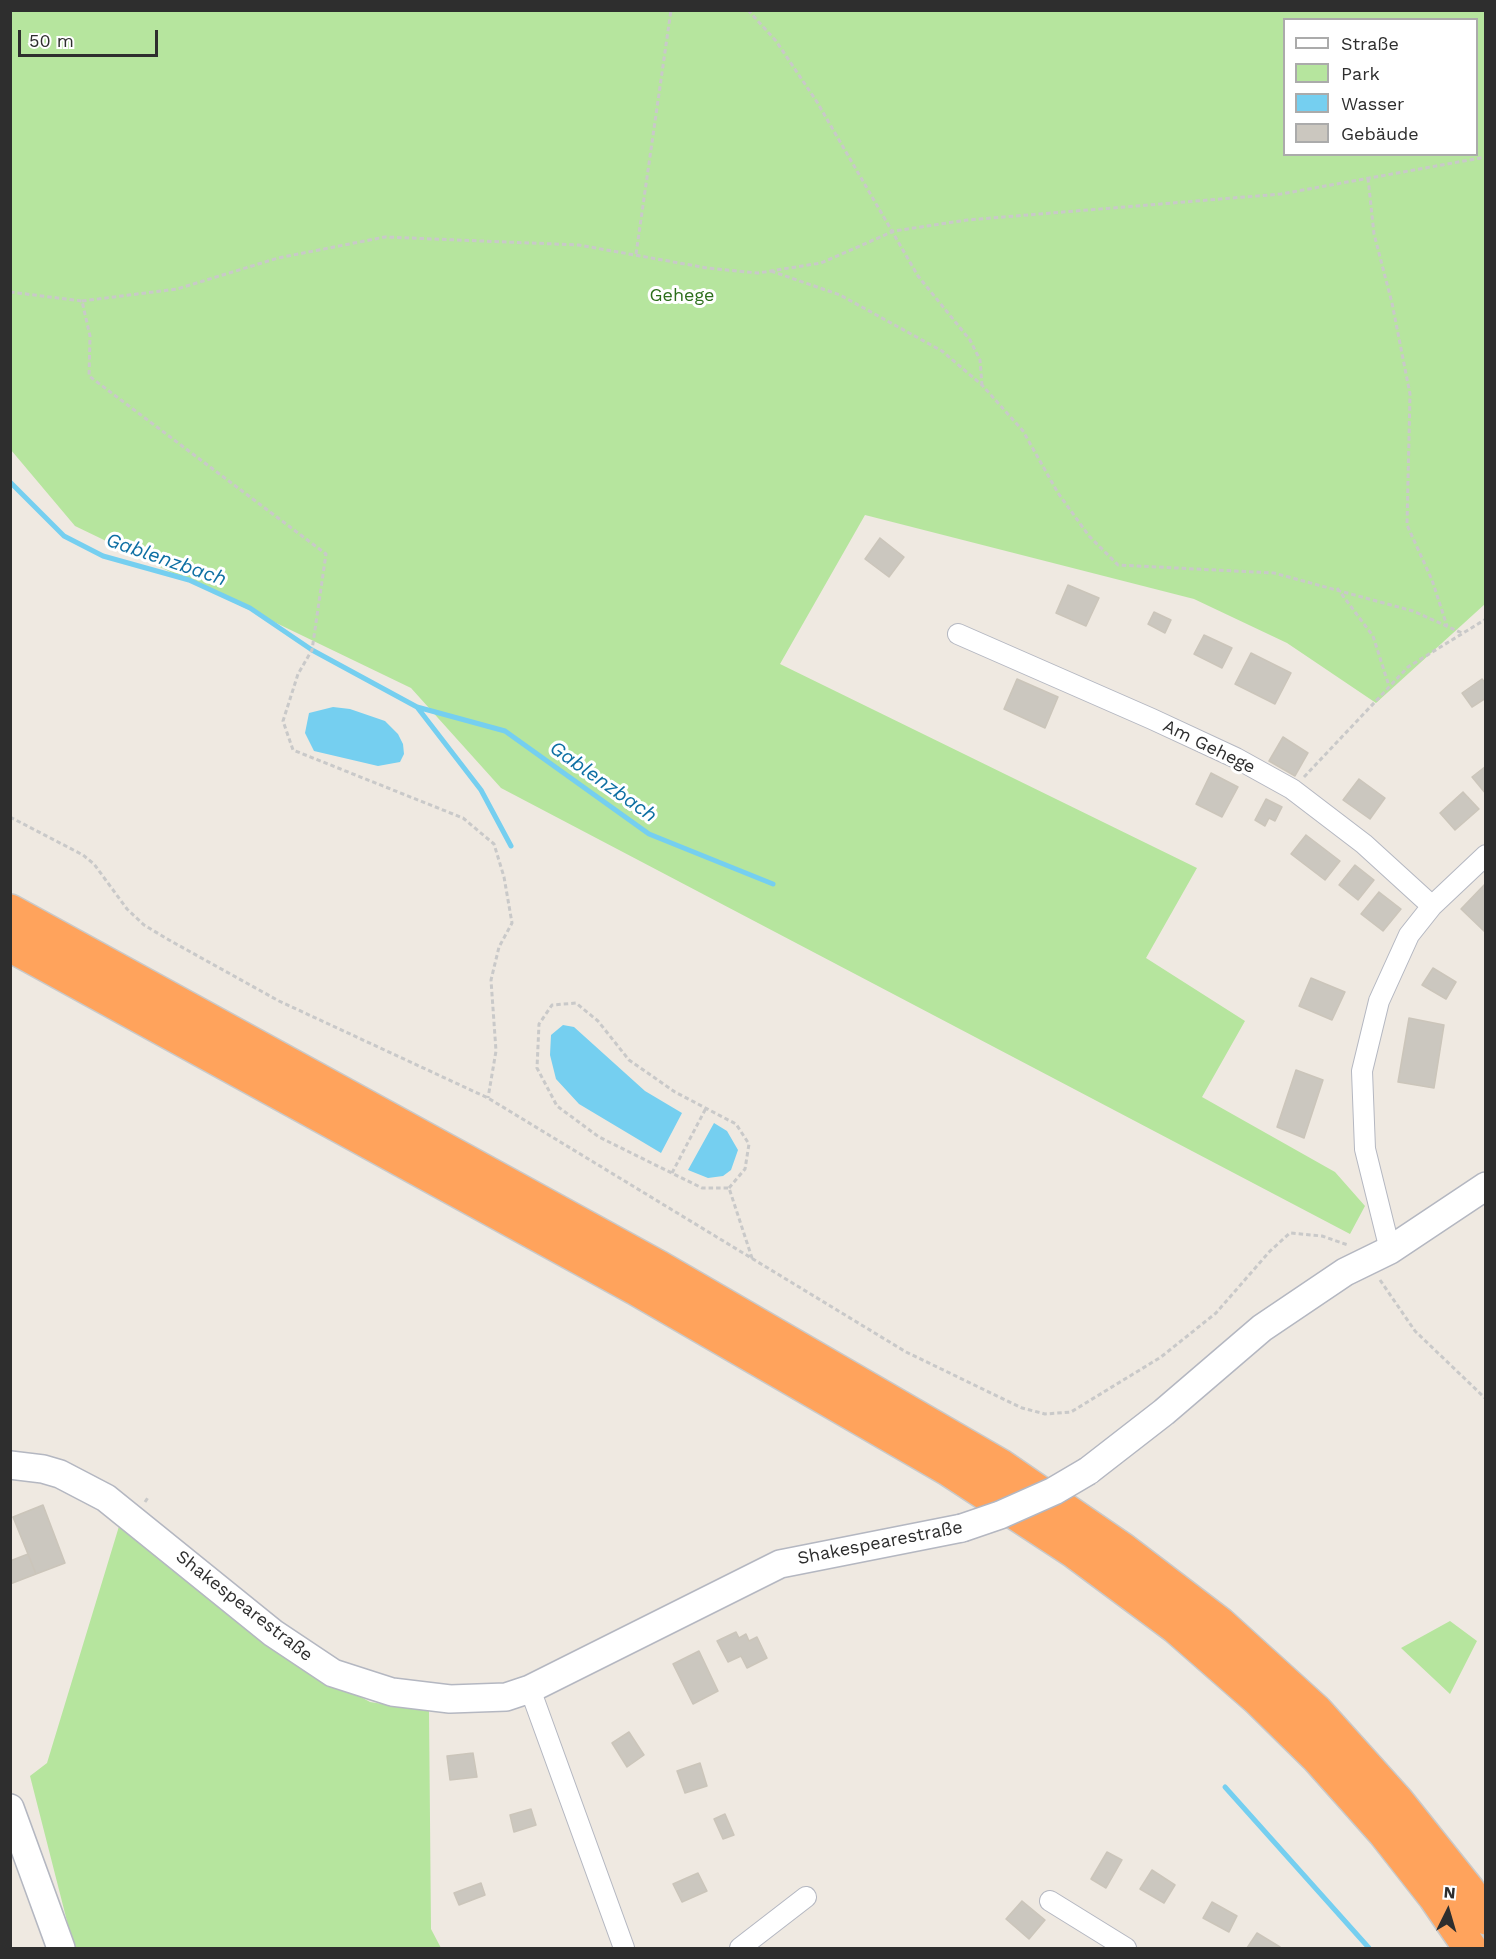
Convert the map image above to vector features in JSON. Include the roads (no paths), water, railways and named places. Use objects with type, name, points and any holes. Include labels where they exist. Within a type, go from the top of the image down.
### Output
[{"type":"highway","points":[[10,911],[650,1262],[1001,1466],[1122,1549],[1219,1623],[1316,1711],[1397,1801],[1468,1890],[1485,1918]]},
{"type":"highway","points":[[10,945],[635,1288],[948,1469],[1075,1552],[1176,1628],[1257,1698],[1318,1758],[1391,1841],[1435,1897],[1470,1948]]},
{"type":"street","name":"Am Gehege","points":[[958,634],[1152,719],[1236,758],[1292,789],[1364,844],[1432,906]]},
{"type":"street","points":[[1380,1255],[1365,1149],[1362,1071],[1379,1001],[1409,934],[1432,906],[1485,855]]},
{"type":"street","name":"Shakespearestraße","points":[[10,1465],[43,1469],[60,1474],[106,1498],[273,1634],[333,1673],[362,1684],[419,1697],[480,1699],[506,1696],[530,1689],[780,1564],[962,1528],[1000,1515],[1054,1491],[1088,1471],[1164,1412],[1262,1328],[1345,1272],[1380,1255],[1485,1186]]},
{"type":"street","points":[[530,1689],[624,1948]]},
{"type":"street","points":[[10,1808],[61,1948]]},
{"type":"street","points":[[740,1948],[806,1897]]},
{"type":"street","points":[[1050,1901],[1126,1948]]},
{"type":"water","points":[[333,707],[350,709],[385,721],[398,734],[403,744],[404,754],[400,762],[378,766],[314,751],[305,733],[309,713]]},
{"type":"water","points":[[563,1025],[574,1027],[645,1091],[682,1113],[661,1153],[579,1104],[556,1079],[550,1055],[551,1035]]},
{"type":"water","points":[[714,1123],[727,1131],[738,1150],[731,1170],[723,1176],[708,1178],[688,1170]]},
{"type":"waterway","name":"Gablenzbach","points":[[10,482],[64,536],[103,556],[189,580],[250,608],[312,650],[417,707],[505,731],[649,834],[773,884]]},
{"type":"waterway","name":"Gablenzbach","points":[[417,707],[481,790],[511,846]]},
{"type":"waterway","points":[[1225,1787],[1369,1948]]},
{"type":"park label","name":"Gehege","points":[[682,296]]}]
